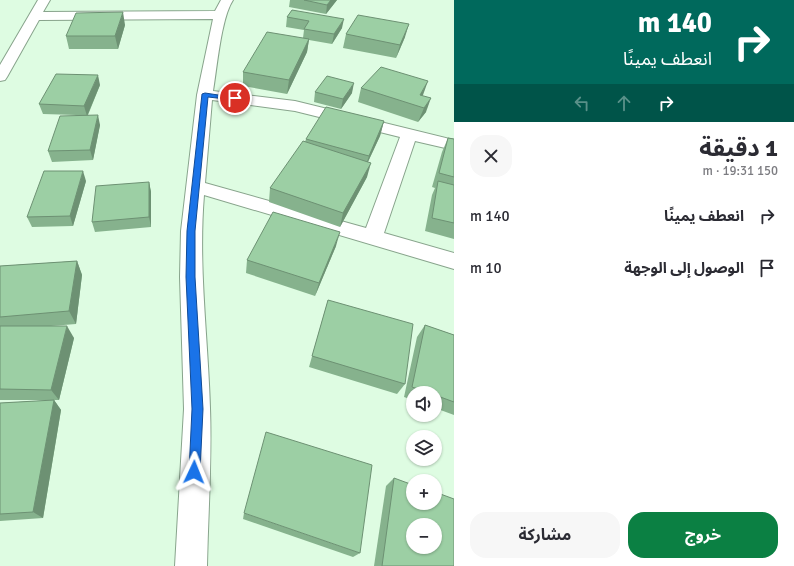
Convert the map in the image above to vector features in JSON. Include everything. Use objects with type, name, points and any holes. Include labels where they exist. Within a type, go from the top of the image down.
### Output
[{"type":"street","points":[[0,77],[44,0]]},
{"type":"street","points":[[34,16],[224,8],[205,94],[197,187],[191,231],[191,277],[197,409],[191,566]]},
{"type":"street","points":[[205,94],[295,106],[454,145]]},
{"type":"street","points":[[373,237],[409,134]]},
{"type":"street","points":[[197,187],[454,261]]},
{"type":"building","points":[[304,0],[331,0],[327,5]]},
{"type":"building","points":[[292,10],[344,19],[334,34],[304,29],[309,21],[287,17]]},
{"type":"building","points":[[123,12],[115,36],[66,36],[76,13]]},
{"type":"building","points":[[358,15],[409,24],[400,45],[346,34]]},
{"type":"building","points":[[267,32],[309,39],[289,80],[243,72]]},
{"type":"building","points":[[381,67],[428,81],[420,95],[431,98],[424,108],[361,88]]},
{"type":"building","points":[[56,74],[98,75],[84,106],[39,104]]},
{"type":"building","points":[[327,76],[354,83],[343,99],[315,92]]},
{"type":"building","points":[[326,107],[384,121],[369,156],[306,139]]},
{"type":"building","points":[[98,115],[90,150],[48,151],[60,116]]},
{"type":"building","points":[[448,138],[454,139],[454,177],[439,173]]},
{"type":"building","points":[[303,141],[371,163],[343,213],[270,188]]},
{"type":"building","points":[[44,171],[83,171],[70,216],[27,217]]},
{"type":"building","points":[[438,181],[454,185],[454,223],[432,218]]},
{"type":"building","points":[[149,182],[149,217],[92,222],[96,186]]},
{"type":"building","points":[[273,212],[340,232],[319,283],[247,260]]},
{"type":"building","points":[[77,261],[69,311],[0,317],[0,266]]},
{"type":"building","points":[[328,300],[413,324],[405,384],[312,356]]},
{"type":"building","points":[[425,325],[454,335],[454,402],[442,398],[442,386],[412,386]]},
{"type":"building","points":[[0,326],[67,326],[51,390],[0,389]]},
{"type":"building","points":[[54,400],[33,512],[0,514],[0,403]]},
{"type":"building","points":[[266,432],[372,465],[360,553],[244,513]]},
{"type":"building","points":[[394,478],[406,482],[406,510],[442,510],[442,495],[454,499],[454,566],[382,566]]},
{"type":"route","points":[[194,472],[197,409],[191,277],[191,231],[197,187],[205,94],[235,98]]}]
